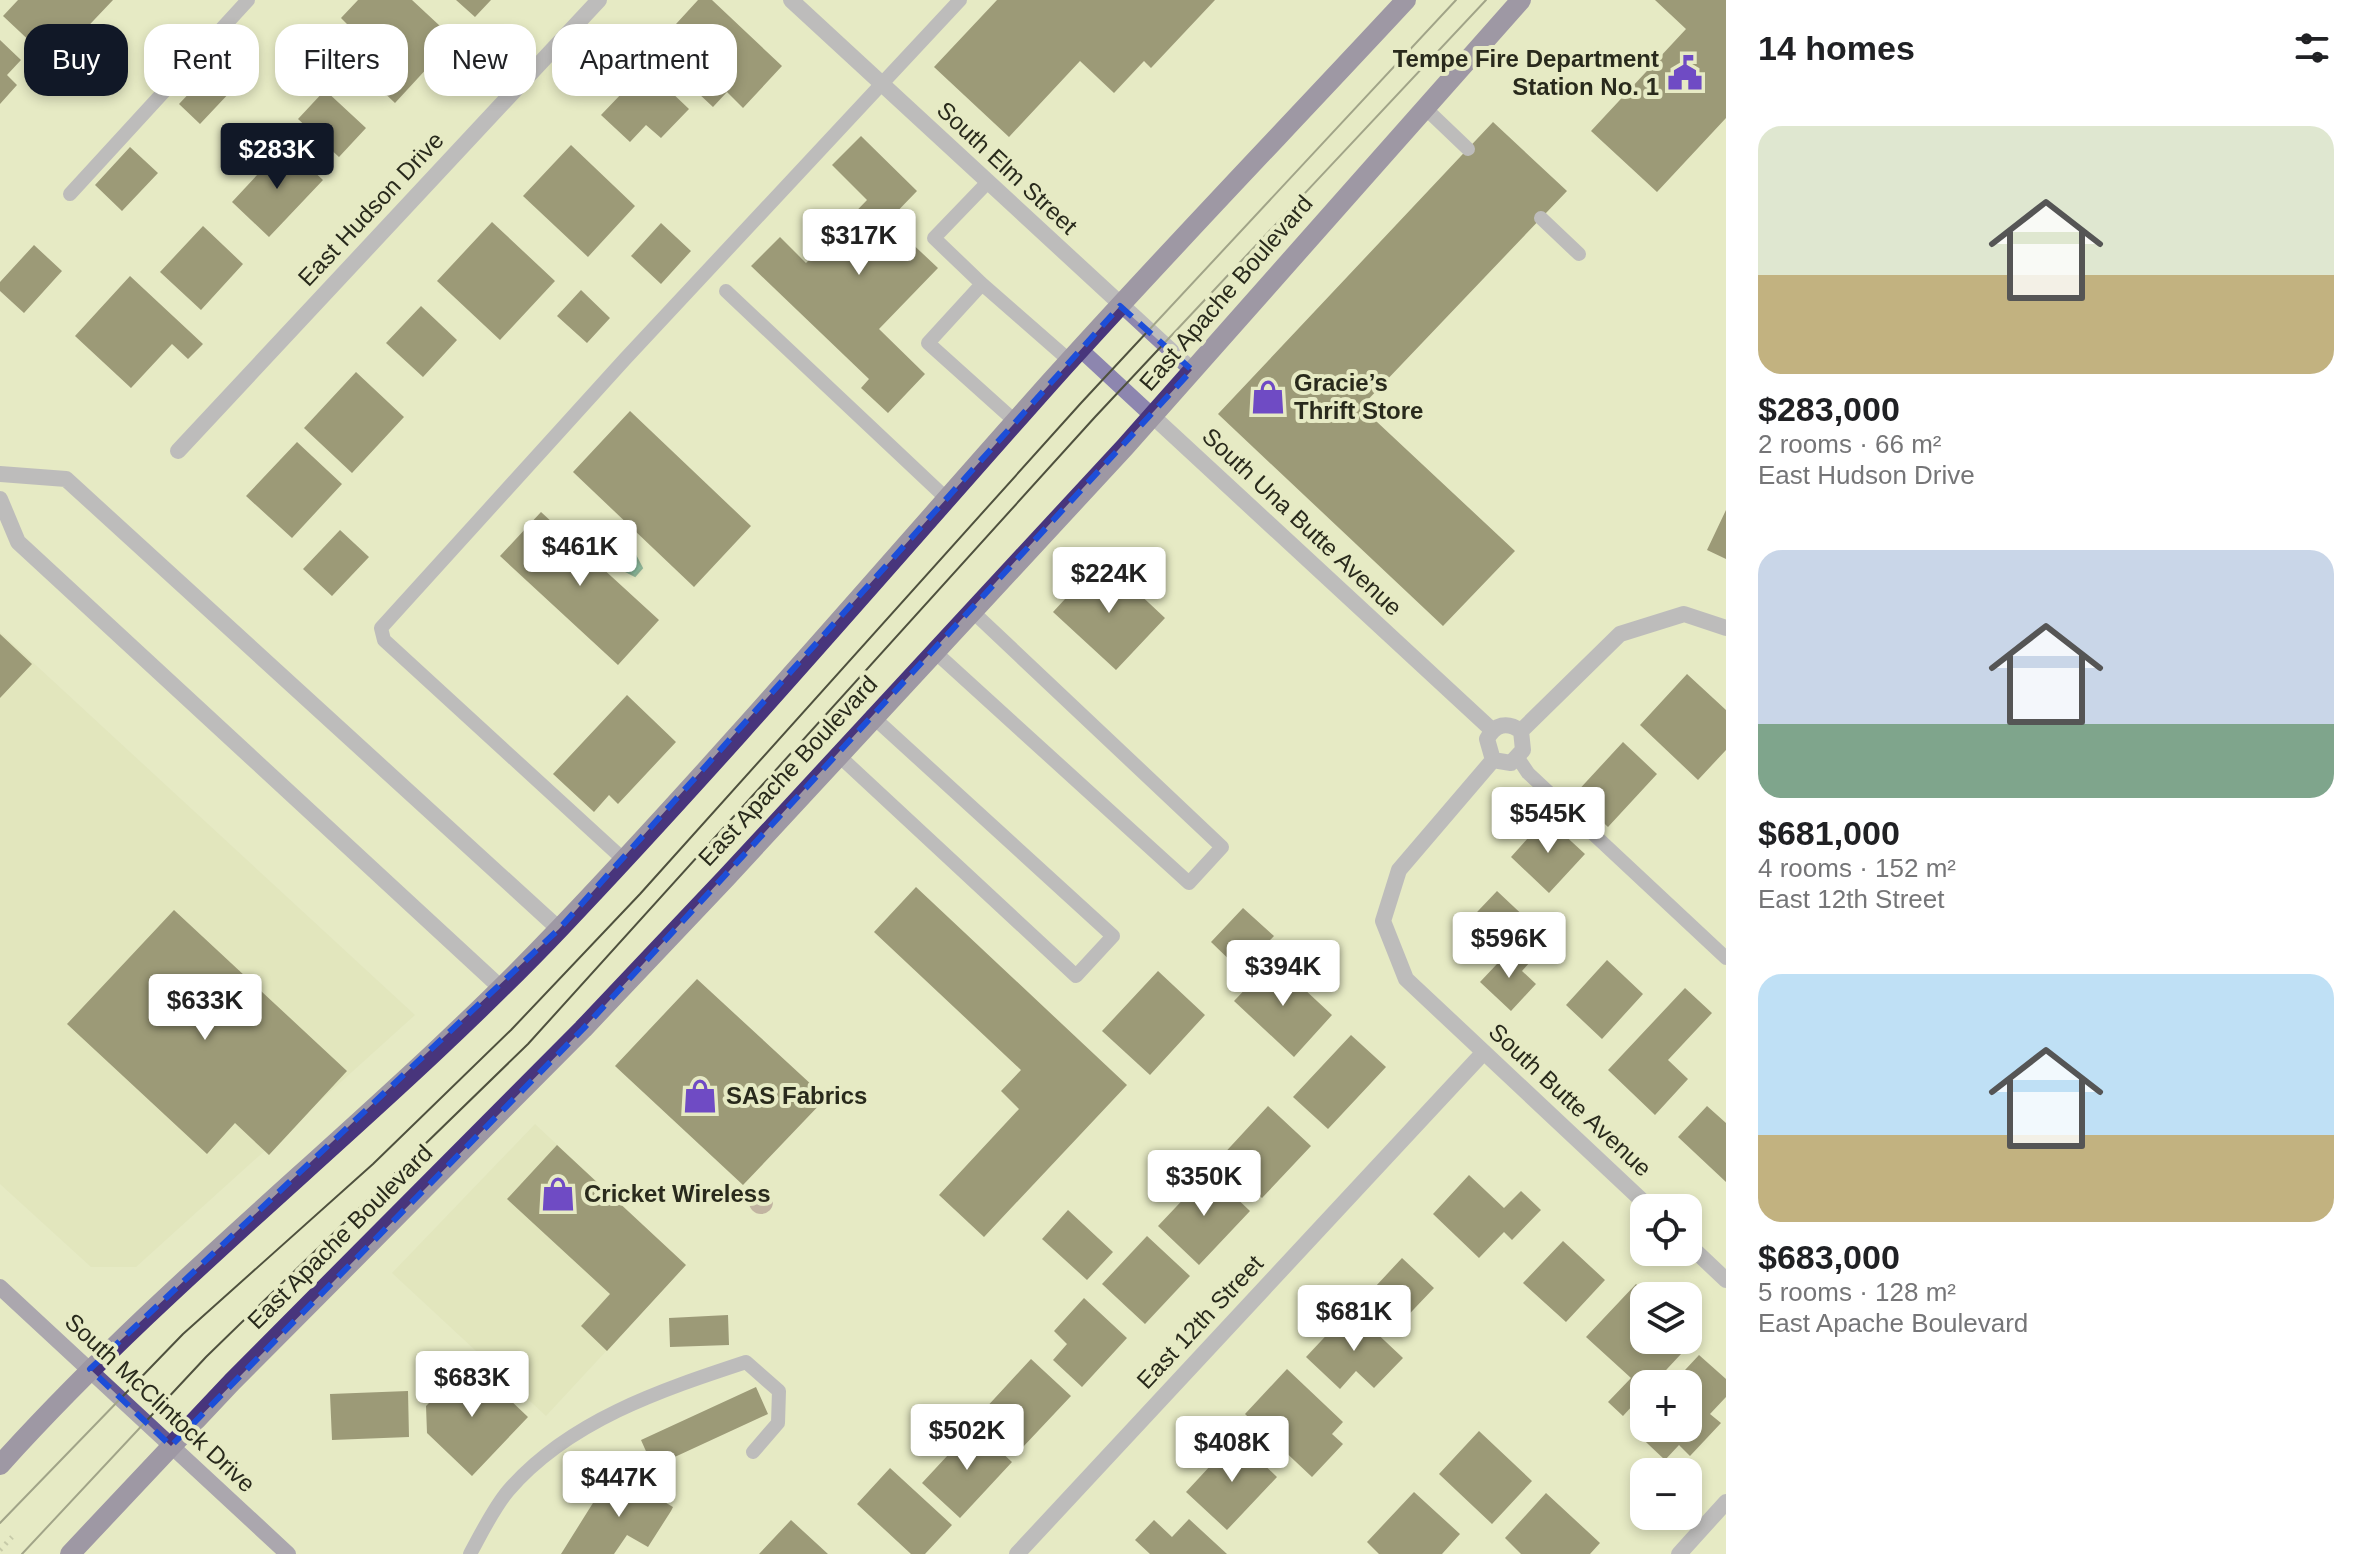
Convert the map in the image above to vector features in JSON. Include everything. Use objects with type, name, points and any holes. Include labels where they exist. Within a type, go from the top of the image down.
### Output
[{"type":"main road","points":[[0,1465],[154,1305],[322,1157],[559,929],[1075,355],[1406,0]]},
{"type":"main road","name":"East Apache Boulevard","points":[[70,1554],[171,1446],[583,1029],[1152,416],[1521,0]]},
{"type":"main road","name":"South McClintock Drive","points":[[0,1287],[288,1554]]},
{"type":"street","name":"East Hudson Drive","points":[[178,451],[599,0]]},
{"type":"street","name":"South Elm Street","points":[[791,0],[1192,370]]},
{"type":"street","name":"South Una Butte Avenue","points":[[1075,355],[1152,416],[1492,730]]},
{"type":"street","points":[[0,474],[66,479],[559,929]]},
{"type":"street","points":[[0,499],[18,542],[500,987]]},
{"type":"street","points":[[1521,731],[1620,634],[1684,614],[1726,628]]},
{"type":"street","points":[[1504,724],[1521,731],[1523,750],[1518,758],[1511,763],[1495,762],[1487,739],[1492,730],[1504,724]]},
{"type":"street","name":"South Butte Avenue","points":[[1495,762],[1399,870],[1383,921],[1406,979],[1635,1194]]},
{"type":"street","name":"East 12th Street","points":[[1017,1554],[1484,1052]]},
{"type":"street","points":[[1702,1257],[1726,1280]]},
{"type":"street","points":[[1679,1554],[1726,1502]]},
{"type":"lane","points":[[70,194],[248,0]]},
{"type":"lane","points":[[623,859],[384,640],[381,628],[960,0]]},
{"type":"lane","points":[[1424,107],[1468,149]]},
{"type":"lane","points":[[987,183],[934,238],[982,284],[1075,355]]},
{"type":"lane","points":[[1541,218],[1579,254]]},
{"type":"lane","points":[[982,284],[928,343],[1016,422]]},
{"type":"lane","points":[[726,291],[947,499]]},
{"type":"lane","points":[[935,652],[1189,883],[1222,847],[972,611]]},
{"type":"lane","points":[[837,754],[1076,976],[1113,936],[872,716]]},
{"type":"lane","points":[[1518,758],[1528,773],[1726,958]]},
{"type":"lane","points":[[470,1554],[506,1492],[556,1445],[655,1392],[746,1362],[779,1391],[778,1423],[753,1452]]},
{"type":"path","points":[[0,1550],[12,1537]]},
{"type":"highlighted area","points":[[1120,306],[1192,370],[583,1029],[171,1446],[90,1369],[559,929]]},
{"type":"shaded area","points":[[0,632],[415,1015],[136,1267],[91,1267],[0,1184]]},
{"type":"shaded area","points":[[535,1124],[686,1265],[546,1416],[392,1273]]},
{"type":"water","points":[[611,537],[631,547],[642,568],[635,576],[612,564],[603,545]]},
{"type":"building","points":[[18,0],[113,0],[90,24],[24,24],[24,36],[3,16]]},
{"type":"building","points":[[358,0],[412,0],[438,24],[424,24],[424,72],[408,89],[408,24],[347,24],[341,18]]},
{"type":"building","points":[[456,0],[491,0],[475,17]]},
{"type":"building","points":[[698,0],[712,0],[782,66],[743,108],[731,96],[737,96],[737,24],[676,24]]},
{"type":"building","points":[[997,0],[1215,0],[1151,68],[1144,61],[1114,93],[1080,61],[1009,137],[934,67]]},
{"type":"building","name":"Tempe Fire Department Station No. 1","points":[[1655,0],[1726,0],[1726,118],[1657,192],[1591,131],[1686,29]]},
{"type":"building","points":[[0,40],[21,60],[7,75],[17,85],[0,104]]},
{"type":"building","points":[[187,96],[226,96],[200,124],[179,104]]},
{"type":"building","points":[[319,96],[331,96],[366,128],[339,157],[298,119]]},
{"type":"building","points":[[388,96],[401,96],[395,103]]},
{"type":"building","points":[[619,96],[675,96],[689,109],[661,138],[646,125],[630,142],[601,115]]},
{"type":"building","points":[[701,96],[723,96],[713,107]]},
{"type":"building","points":[[1493,122],[1567,191],[1361,407],[1515,551],[1443,626],[1218,414]]},
{"type":"building","points":[[861,136],[917,191],[888,221],[938,268],[879,329],[925,374],[888,413],[861,388],[869,379],[751,266],[780,237],[806,263],[867,200],[832,165]]},
{"type":"building","points":[[285,145],[323,180],[269,237],[232,202]]},
{"type":"building","points":[[571,145],[635,206],[588,257],[523,196]]},
{"type":"building","points":[[130,147],[158,173],[122,211],[95,185]]},
{"type":"building","points":[[492,222],[555,281],[500,340],[437,281]]},
{"type":"building","points":[[661,223],[691,251],[661,284],[631,256]]},
{"type":"building","points":[[203,226],[243,264],[201,310],[160,272]]},
{"type":"building","points":[[34,245],[62,271],[24,313],[0,291],[0,282]]},
{"type":"building","points":[[130,276],[203,344],[188,359],[172,344],[131,388],[75,336]]},
{"type":"building","points":[[581,290],[610,318],[587,343],[557,316]]},
{"type":"building","points":[[421,306],[457,340],[423,377],[386,343]]},
{"type":"building","points":[[356,372],[404,417],[352,473],[304,428]]},
{"type":"building","points":[[630,411],[751,526],[694,587],[573,472]]},
{"type":"building","points":[[297,442],[342,484],[292,538],[246,496]]},
{"type":"building","points":[[1726,510],[1726,559],[1707,550]]},
{"type":"building","points":[[541,512],[659,620],[618,665],[500,556]]},
{"type":"building","points":[[340,530],[369,557],[332,596],[303,569]]},
{"type":"building","points":[[1102,559],[1165,618],[1116,670],[1053,612]]},
{"type":"building","points":[[0,634],[32,664],[0,698]]},
{"type":"building","points":[[1687,674],[1726,710],[1726,750],[1698,780],[1640,725]]},
{"type":"building","points":[[627,695],[676,742],[618,804],[609,795],[594,812],[553,774]]},
{"type":"building","points":[[1623,742],[1657,774],[1608,827],[1574,795]]},
{"type":"building","points":[[1546,818],[1585,854],[1549,893],[1511,857]]},
{"type":"building","points":[[916,887],[1127,1085],[984,1237],[939,1195],[1019,1109],[1001,1091],[1021,1070],[874,932]]},
{"type":"building","points":[[1497,891],[1529,921],[1492,961],[1460,930]]},
{"type":"building","points":[[1243,908],[1274,936],[1241,971],[1211,942]]},
{"type":"building","points":[[174,910],[347,1071],[269,1155],[235,1123],[207,1154],[67,1024]]},
{"type":"building","points":[[1513,947],[1530,962],[1522,971],[1536,984],[1511,1011],[1480,982]]},
{"type":"building","points":[[1273,960],[1332,1015],[1294,1057],[1234,1001]]},
{"type":"building","points":[[1607,960],[1643,994],[1602,1039],[1566,1005]]},
{"type":"building","points":[[1158,971],[1205,1015],[1150,1075],[1102,1031]]},
{"type":"building","points":[[697,979],[826,1098],[743,1185],[615,1066]]},
{"type":"building","points":[[1685,988],[1712,1013],[1668,1060],[1688,1079],[1655,1115],[1608,1070]]},
{"type":"building","points":[[1351,1035],[1386,1067],[1328,1129],[1293,1097]]},
{"type":"building","points":[[1268,1106],[1311,1146],[1262,1198],[1219,1159]]},
{"type":"building","points":[[1707,1106],[1726,1123],[1726,1182],[1678,1137]]},
{"type":"building","points":[[557,1145],[686,1265],[607,1351],[581,1326],[610,1294],[507,1199]]},
{"type":"building","points":[[1209,1172],[1250,1211],[1199,1265],[1158,1226]]},
{"type":"building","points":[[1469,1175],[1504,1208],[1521,1191],[1541,1210],[1512,1240],[1504,1232],[1479,1258],[1433,1214]]},
{"type":"building","points":[[1068,1210],[1113,1252],[1087,1280],[1042,1239]]},
{"type":"building","points":[[1147,1236],[1190,1276],[1145,1324],[1102,1284]]},
{"type":"building","points":[[1563,1241],[1605,1280],[1566,1322],[1523,1283]]},
{"type":"building","points":[[1402,1258],[1434,1288],[1394,1330],[1362,1301]]},
{"type":"building","points":[[1630,1290],[1630,1354],[1681,1354],[1666,1370],[1630,1370],[1630,1377],[1586,1337]]},
{"type":"building","points":[[1084,1298],[1127,1338],[1082,1387],[1053,1360],[1067,1344],[1054,1331]]},
{"type":"building","points":[[1351,1309],[1403,1358],[1374,1388],[1356,1371],[1340,1389],[1306,1357]]},
{"type":"building","points":[[728,1315],[729,1345],[670,1347],[669,1318]]},
{"type":"building","points":[[1699,1355],[1726,1379],[1726,1397],[1710,1414],[1721,1423],[1690,1456],[1679,1445],[1667,1458],[1663,1458],[1646,1442],[1702,1442],[1702,1370],[1685,1370]]},
{"type":"building","points":[[1031,1359],[1071,1396],[1022,1448],[983,1411]]},
{"type":"building","points":[[470,1362],[528,1417],[472,1476],[427,1433],[426,1406]]},
{"type":"building","points":[[1287,1369],[1343,1422],[1332,1434],[1343,1444],[1312,1477],[1245,1414]]},
{"type":"building","points":[[1630,1379],[1630,1408],[1623,1416],[1608,1402]]},
{"type":"building","points":[[756,1387],[768,1414],[653,1467],[641,1440]]},
{"type":"building","points":[[408,1391],[409,1437],[332,1440],[330,1394]]},
{"type":"building","points":[[974,1427],[1012,1462],[960,1518],[922,1483]]},
{"type":"building","points":[[1479,1431],[1532,1481],[1492,1524],[1439,1474]]},
{"type":"building","points":[[1236,1438],[1277,1477],[1227,1530],[1186,1492]]},
{"type":"building","points":[[890,1468],[952,1525],[925,1554],[911,1554],[857,1504]]},
{"type":"building","points":[[613,1471],[673,1507],[671,1511],[648,1547],[627,1535],[614,1554],[561,1554]]},
{"type":"building","points":[[1414,1492],[1460,1534],[1442,1554],[1379,1554],[1367,1542]]},
{"type":"building","points":[[1546,1493],[1600,1543],[1590,1554],[1521,1554],[1505,1538]]},
{"type":"building","points":[[1189,1519],[1227,1554],[1150,1554],[1135,1540],[1154,1520],[1172,1537]]},
{"type":"building","points":[[791,1520],[828,1554],[759,1554]]},
{"type":"tram line","points":[[0,1523],[183,1334],[373,1164],[511,1030],[640,894],[1081,403],[1456,0]]},
{"type":"tram line","points":[[22,1554],[206,1357],[528,1044],[1095,417],[1486,0]]},
{"type":"place","name":"Tempe Fire Department Station No. 1","points":[[1685,73]]},
{"type":"place","name":"Gracie’s Thrift Store","points":[[1268,397]]},
{"type":"place","name":"SAS Fabrics","points":[[700,1096]]},
{"type":"place","name":"Cricket Wireless","points":[[558,1194]]}]
